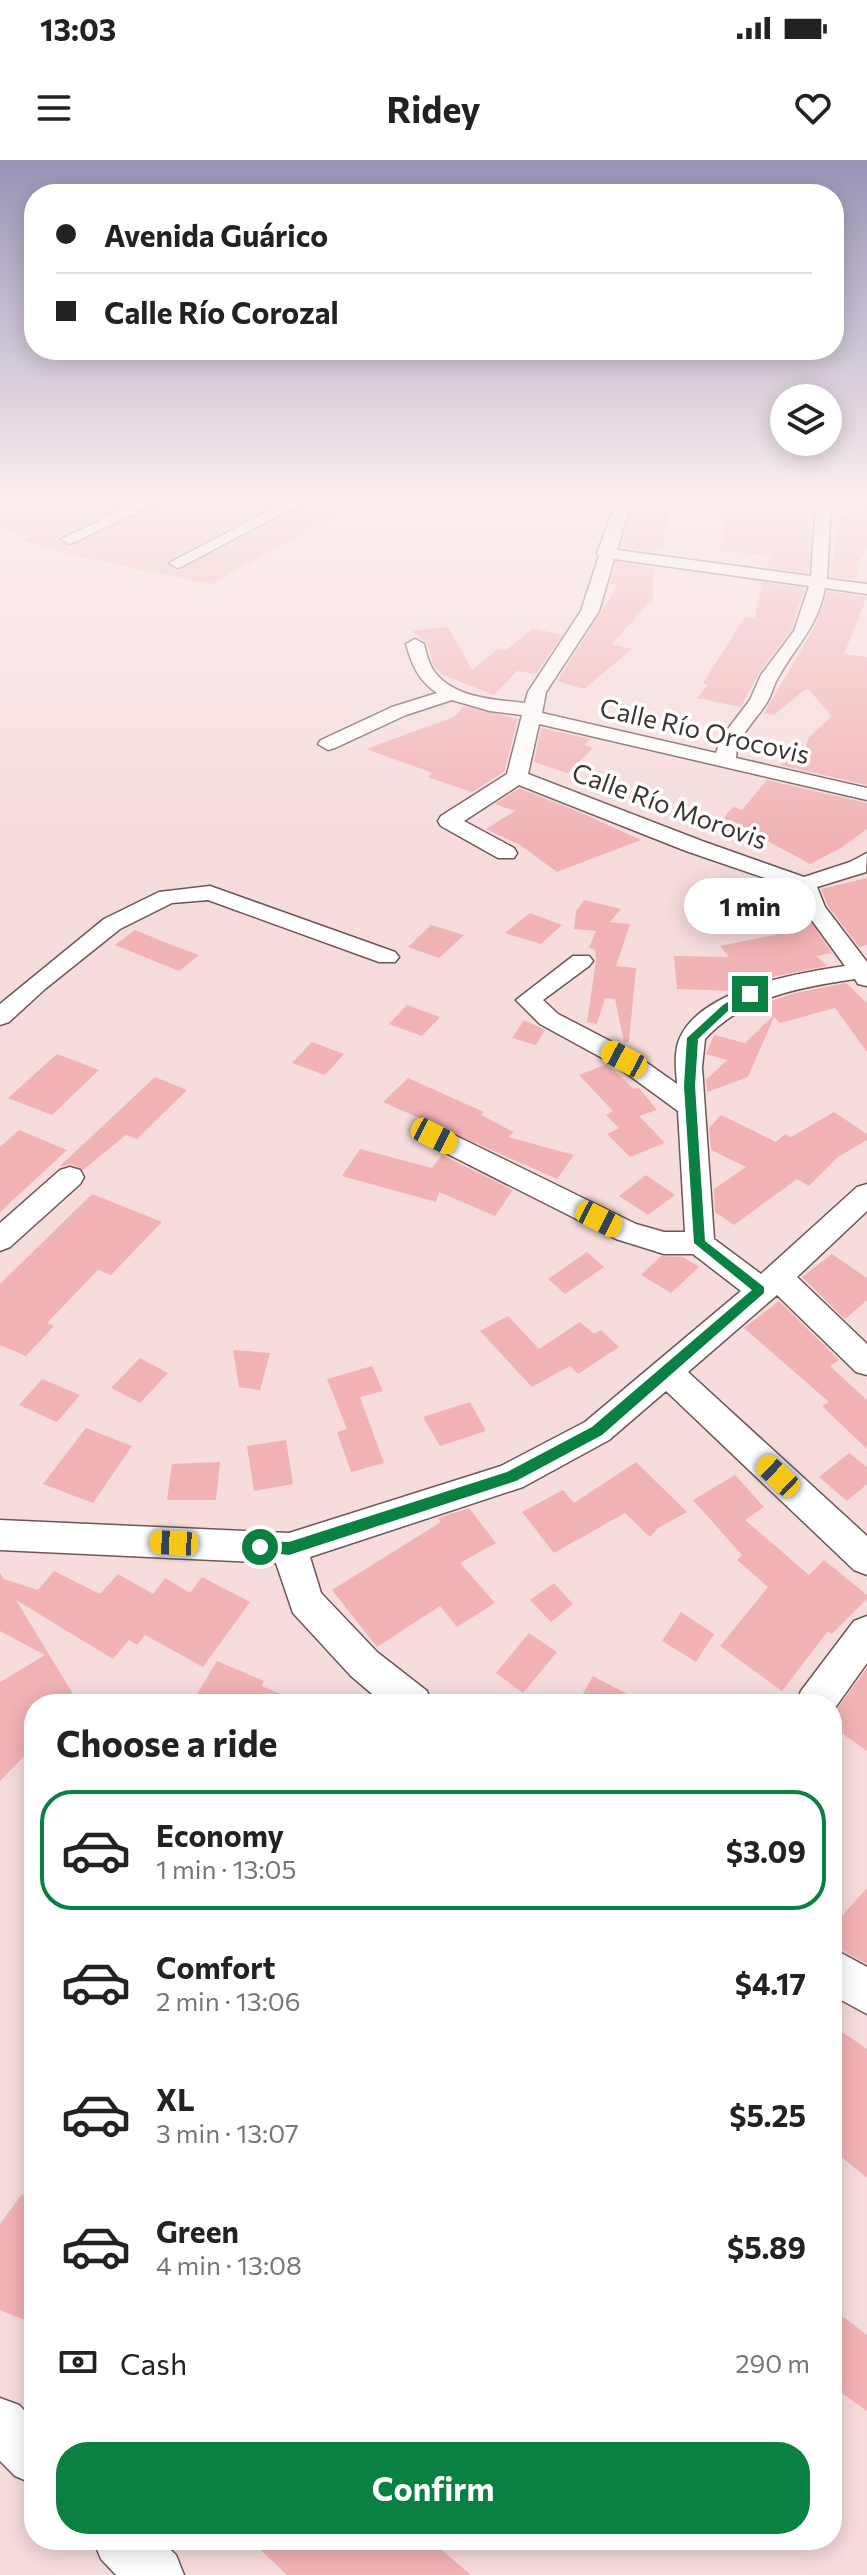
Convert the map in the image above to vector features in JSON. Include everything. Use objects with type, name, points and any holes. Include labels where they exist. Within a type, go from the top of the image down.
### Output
[{"type":"street","points":[[506,853],[449,821],[517,777],[537,692],[587,616]]},
{"type":"street","points":[[726,761],[724,752],[731,739],[760,699],[767,679],[805,626],[808,616]]},
{"type":"street","points":[[415,644],[424,672],[450,695]]},
{"type":"street","points":[[328,744],[399,711],[450,695]]},
{"type":"street","name":"Calle Río Orocovis","points":[[450,695],[867,794]]},
{"type":"street","name":"Calle Río Morovis","points":[[517,777],[694,846],[804,884]]},
{"type":"street","points":[[700,1243],[690,1106],[689,1067],[693,1038],[710,1020],[750,994],[864,973],[814,908],[804,884],[858,867],[867,860]]},
{"type":"street","points":[[0,1017],[112,924],[167,897],[210,893],[387,957]]},
{"type":"street","points":[[581,961],[528,1000],[549,1019],[624,1059],[690,1106]]},
{"type":"street","points":[[434,1136],[626,1232],[664,1243],[700,1243],[769,1284],[867,1363]]},
{"type":"street","points":[[0,1240],[70,1177]]},
{"type":"street","points":[[0,1535],[289,1548],[511,1477],[597,1431],[769,1284],[867,1194]]},
{"type":"street","points":[[667,1372],[867,1559]]},
{"type":"street","points":[[289,1548],[306,1602],[364,1664],[401,1694]]},
{"type":"street","points":[[822,1694],[867,1633]]},
{"type":"street","points":[[842,1976],[867,1992]]},
{"type":"street","points":[[0,2424],[24,2447]]},
{"type":"street","points":[[130,2550],[156,2575]]},
{"type":"building","points":[[598,616],[637,616],[612,644],[632,649],[584,689],[557,681]]},
{"type":"building","points":[[796,616],[791,630],[759,673],[741,707],[697,698],[708,685],[703,683],[745,617]]},
{"type":"building","points":[[819,616],[859,616],[844,654],[867,657],[867,785],[780,765],[797,747],[806,748],[808,738],[832,716],[807,688],[774,715],[764,713]]},
{"type":"building","points":[[448,627],[472,670],[498,649],[505,651],[533,628],[562,635],[536,674],[517,671],[494,695],[441,674],[433,664],[427,643],[412,631]]},
{"type":"building","points":[[464,706],[518,719],[504,772],[472,792],[428,777],[433,773],[366,749],[454,717]]},
{"type":"building","points":[[541,728],[591,739],[584,745],[593,748],[568,773],[534,762]]},
{"type":"building","points":[[767,780],[867,803],[867,829],[841,848],[810,864],[747,830],[738,837],[716,831],[728,812],[734,807],[742,810]]},
{"type":"building","points":[[519,788],[641,840],[557,872],[520,845],[486,829],[515,811],[495,804]]},
{"type":"building","points":[[867,878],[867,945],[859,947],[828,906],[821,889]]},
{"type":"building","points":[[789,889],[832,953],[816,956],[827,966],[776,976],[733,991],[677,989],[674,956],[729,957],[720,946],[779,934],[749,895]]},
{"type":"building","points":[[584,900],[621,909],[610,922],[630,924],[616,966],[636,968],[629,1042],[624,1042],[615,999],[605,998],[597,1024],[587,1022],[596,961],[595,949],[589,948],[596,931],[574,929],[576,911]]},
{"type":"building","points":[[530,913],[562,925],[541,944],[505,933]]},
{"type":"building","points":[[431,925],[464,935],[439,958],[408,947]]},
{"type":"building","points":[[135,930],[199,955],[179,971],[115,945]]},
{"type":"building","points":[[846,983],[867,1003],[867,1052],[835,1008],[780,1023],[774,1017],[748,1077],[707,1092],[706,1080],[727,1060],[706,1054],[714,1035],[745,1043],[773,1016],[762,1004],[795,993]]},
{"type":"building","points":[[407,1005],[440,1017],[422,1036],[389,1024]]},
{"type":"building","points":[[524,1020],[545,1030],[536,1045],[512,1038]]},
{"type":"building","points":[[312,1042],[344,1054],[325,1075],[292,1063]]},
{"type":"building","points":[[57,1054],[99,1070],[52,1115],[8,1098]]},
{"type":"building","points":[[607,1064],[634,1089],[639,1088],[657,1110],[639,1116],[665,1143],[630,1157],[607,1134],[619,1128],[606,1115],[613,1111],[579,1075]]},
{"type":"building","points":[[155,1077],[187,1090],[137,1139],[126,1135],[83,1170],[71,1164],[59,1167]]},
{"type":"building","points":[[408,1078],[484,1112],[481,1115],[514,1132],[508,1137],[574,1155],[557,1179],[383,1102]]},
{"type":"building","points":[[834,1112],[867,1134],[867,1140],[838,1157],[809,1186],[797,1179],[734,1225],[715,1212],[714,1189],[746,1167],[711,1150],[709,1128],[721,1115],[776,1142],[785,1134],[791,1137]]},
{"type":"building","points":[[19,1130],[67,1150],[0,1212],[0,1147]]},
{"type":"building","points":[[360,1149],[432,1168],[442,1155],[513,1190],[495,1216],[439,1192],[436,1202],[342,1176]]},
{"type":"building","points":[[646,1175],[675,1195],[648,1215],[619,1196]]},
{"type":"building","points":[[92,1194],[162,1222],[111,1275],[98,1270],[47,1323],[54,1326],[26,1356],[0,1345],[0,1284]]},
{"type":"building","points":[[587,1252],[604,1267],[565,1294],[548,1279]]},
{"type":"building","points":[[832,1254],[867,1278],[867,1300],[845,1319],[802,1277]]},
{"type":"building","points":[[661,1256],[683,1257],[699,1267],[671,1293],[641,1275]]},
{"type":"building","points":[[779,1301],[839,1360],[830,1366],[867,1400],[867,1449],[822,1406],[829,1402],[744,1328]]},
{"type":"building","points":[[508,1316],[539,1349],[580,1322],[594,1334],[601,1330],[619,1347],[578,1374],[570,1366],[532,1387],[480,1331]]},
{"type":"building","points":[[233,1350],[270,1353],[260,1390],[239,1387]]},
{"type":"building","points":[[140,1358],[168,1373],[140,1403],[111,1388]]},
{"type":"building","points":[[372,1366],[383,1391],[360,1397],[384,1463],[351,1472],[337,1432],[347,1429],[327,1379]]},
{"type":"building","points":[[42,1379],[80,1395],[57,1422],[19,1405]]},
{"type":"building","points":[[470,1402],[486,1431],[440,1446],[423,1417]]},
{"type":"building","points":[[86,1428],[132,1446],[93,1503],[43,1484]]},
{"type":"building","points":[[286,1440],[293,1484],[254,1491],[247,1446]]},
{"type":"building","points":[[849,1453],[867,1467],[867,1484],[847,1501],[819,1477]]},
{"type":"building","points":[[220,1462],[216,1500],[167,1500],[172,1464]]},
{"type":"building","points":[[636,1462],[687,1512],[658,1528],[650,1537],[625,1513],[554,1553],[522,1512],[563,1490],[574,1503]]},
{"type":"building","points":[[735,1475],[764,1507],[745,1520],[809,1575],[824,1560],[867,1595],[867,1599],[832,1634],[828,1631],[782,1691],[720,1646],[768,1587],[737,1560],[742,1555],[693,1500]]},
{"type":"building","points":[[469,1508],[496,1543],[460,1563],[495,1603],[457,1627],[440,1606],[377,1647],[332,1590],[441,1522],[438,1518]]},
{"type":"building","points":[[54,1571],[100,1594],[118,1574],[153,1594],[165,1578],[190,1593],[202,1577],[250,1602],[203,1667],[145,1635],[137,1645],[129,1640],[113,1659],[16,1600],[73,1694],[24,1694],[24,1756],[0,1781],[0,1682],[45,1655],[0,1631],[0,1573],[4,1579],[38,1590]]},
{"type":"building","points":[[554,1583],[573,1604],[551,1622],[530,1600]]},
{"type":"building","points":[[681,1612],[714,1634],[696,1662],[662,1641]]},
{"type":"building","points":[[529,1633],[557,1652],[523,1693],[496,1673]]},
{"type":"building","points":[[217,1661],[264,1681],[262,1686],[280,1694],[197,1694]]},
{"type":"building","points":[[867,1668],[867,1751],[842,1733],[842,1702]]},
{"type":"building","points":[[593,1676],[627,1694],[583,1694]]},
{"type":"building","points":[[867,1888],[867,1964],[842,1950],[842,1916]]},
{"type":"building","points":[[842,2032],[867,2049],[867,2178],[842,2157]]},
{"type":"building","points":[[22,2194],[24,2320],[0,2310],[0,2224]]},
{"type":"building","points":[[842,2316],[867,2335],[867,2411],[842,2393]]},
{"type":"building","points":[[261,2550],[442,2550],[471,2575],[287,2575]]},
{"type":"route","points":[[260,1547],[289,1548],[511,1477],[597,1431],[760,1290],[700,1243],[689,1067],[693,1038],[726,1007],[750,994]]}]
